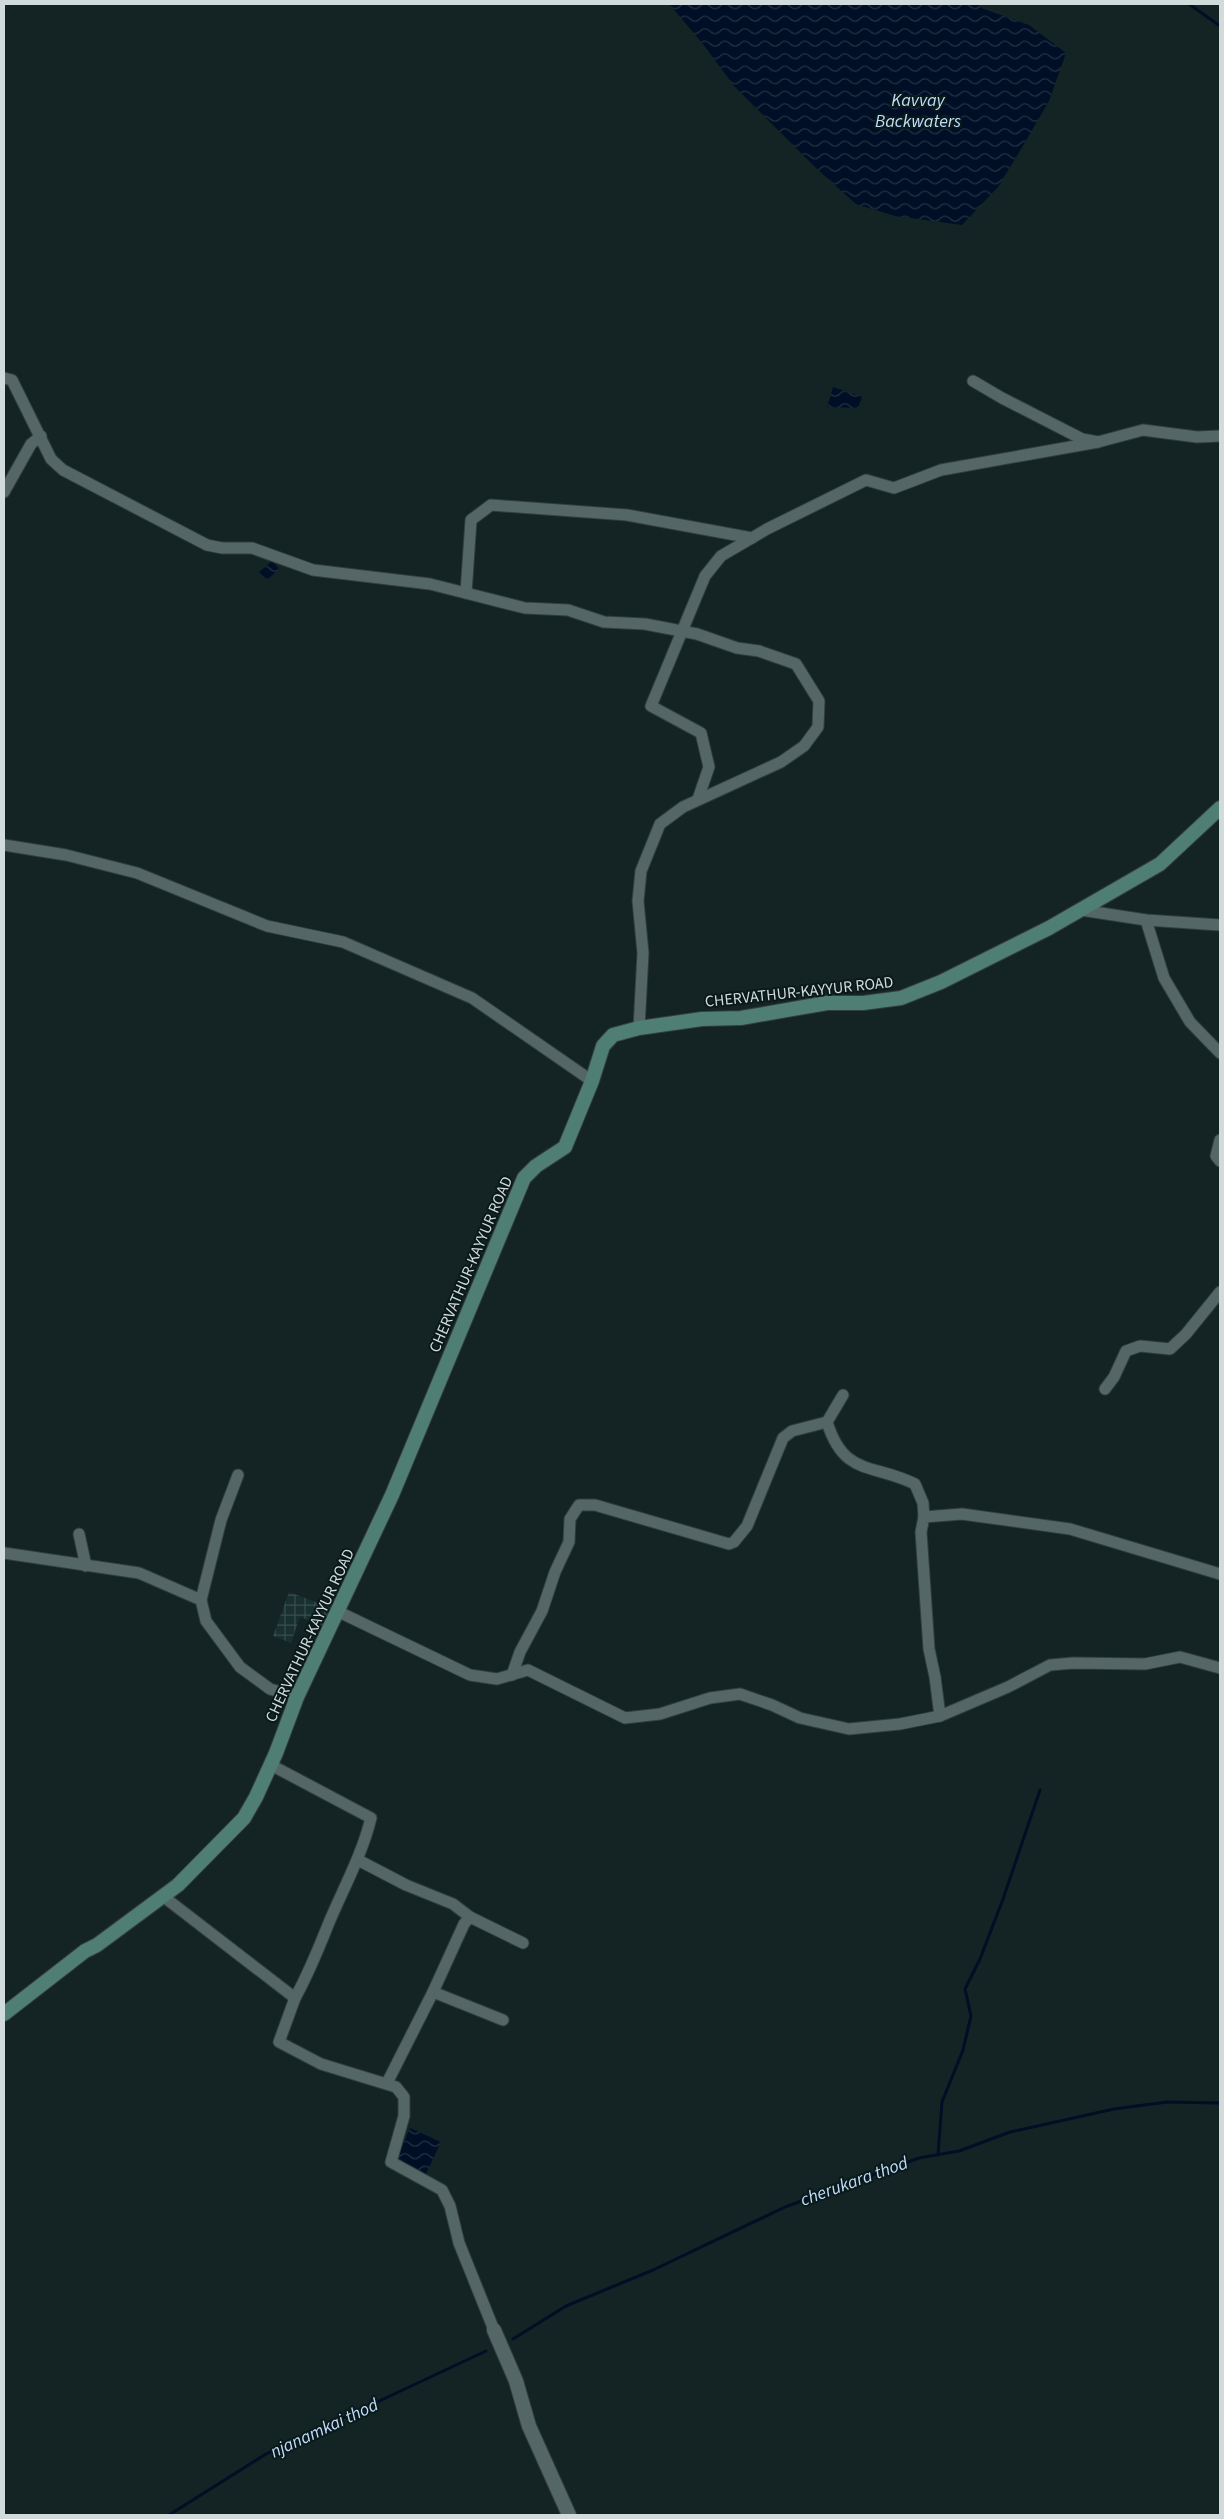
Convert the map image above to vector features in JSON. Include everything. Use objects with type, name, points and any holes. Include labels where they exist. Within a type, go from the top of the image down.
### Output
[{"type":"main road","name":"CHERVATHUR-KAYYUR ROAD","points":[[4,2014],[84,1951],[97,1945],[164,1897],[244,1818],[271,1765],[297,1698],[339,1612],[392,1495],[524,1178],[536,1166],[565,1146],[592,1082],[603,1046],[613,1035],[639,1028],[702,1019],[741,1018],[827,1003],[863,1003],[901,998],[941,982],[1081,910],[1160,864],[1220,808]]},
{"type":"street","points":[[4,378],[12,380],[41,436],[50,459],[63,470],[208,545],[222,548],[252,548],[313,570],[414,581],[525,608],[568,610],[604,622],[645,624],[682,631],[704,636],[737,648],[759,651],[796,664],[820,701],[818,726],[804,746],[781,762],[683,807],[660,824],[641,872],[638,901],[643,953],[639,1028]]},
{"type":"street","points":[[974,380],[1002,398],[1082,439],[1098,442]]},
{"type":"street","points":[[698,799],[709,767],[701,733],[650,706],[705,576],[721,556],[752,538],[866,480],[894,488],[941,470],[1098,442],[1143,430],[1197,437],[1220,436]]},
{"type":"street","points":[[4,492],[31,444],[41,436]]},
{"type":"street","points":[[466,593],[471,520],[491,505],[627,515],[752,538]]},
{"type":"street","points":[[4,845],[66,855],[137,874],[267,926],[352,946],[472,998],[592,1082]]},
{"type":"street","points":[[1081,910],[1146,920],[1220,925]]},
{"type":"street","points":[[1146,920],[1164,978],[1190,1022],[1220,1053]]},
{"type":"street","points":[[1220,1140],[1216,1156],[1220,1161]]},
{"type":"street","points":[[1105,1389],[1114,1377],[1126,1352],[1140,1346],[1170,1348],[1186,1334],[1220,1292]]},
{"type":"street","points":[[512,1675],[520,1652],[542,1611],[555,1572],[569,1542],[570,1519],[579,1505],[595,1505],[729,1544],[734,1542],[746,1526],[783,1438],[792,1431],[826,1422],[843,1395]]},
{"type":"street","points":[[826,1422],[833,1442],[847,1459],[882,1474],[895,1474],[915,1484],[923,1503],[924,1518],[921,1532],[929,1649],[936,1677],[940,1716]]},
{"type":"street","points":[[238,1475],[221,1520],[200,1600],[206,1621],[240,1667],[270,1689],[297,1698]]},
{"type":"street","points":[[924,1518],[962,1514],[1070,1529],[1197,1565],[1220,1574]]},
{"type":"street","points":[[79,1534],[86,1566]]},
{"type":"street","points":[[4,1553],[139,1573],[200,1600]]},
{"type":"street","points":[[339,1612],[470,1675],[497,1679],[528,1670],[625,1718],[660,1714],[710,1698],[740,1694],[772,1704],[800,1718],[849,1729],[900,1724],[940,1716],[1008,1687],[1050,1665],[1073,1663],[1146,1664],[1180,1658],[1220,1668]]},
{"type":"street","points":[[271,1765],[371,1818],[358,1860],[328,1926],[313,1967],[296,1998],[279,2042],[321,2064],[387,2083],[396,2087],[404,2097],[404,2116],[391,2162],[442,2190],[450,2206],[459,2243],[516,2381],[528,2426],[569,2515]]},
{"type":"street","points":[[358,1860],[406,1885],[453,1904],[470,1917],[523,1943]]},
{"type":"street","points":[[164,1897],[296,1998]]},
{"type":"street","points":[[387,2083],[433,1992],[464,1924],[470,1917]]},
{"type":"street","points":[[433,1992],[503,2020]]},
{"type":"shaded area","points":[[289,1592],[332,1608],[326,1627],[300,1617],[291,1643],[273,1636]]},
{"type":"water","name":"Kavvay Backwaters","points":[[669,4],[980,4],[981,8],[1029,25],[1066,53],[1049,101],[998,187],[962,225],[895,216],[856,204],[817,169],[734,86],[703,44]]},
{"type":"water","points":[[833,387],[862,397],[858,408],[827,407]]},
{"type":"water","points":[[272,561],[279,569],[267,580],[259,572]]},
{"type":"water","points":[[410,2128],[441,2142],[425,2176],[396,2161]]},
{"type":"waterway","points":[[1189,4],[1220,26]]},
{"type":"waterway","points":[[938,2155],[942,2102],[963,2050],[971,2016],[965,1989],[980,1959],[1003,1899],[1040,1790]]},
{"type":"waterway","name":"cherukara thod","points":[[513,2339],[566,2306],[653,2270],[785,2207],[919,2158],[959,2151],[1010,2132],[1114,2109],[1167,2102],[1220,2103]]},
{"type":"waterway","name":"njanamkai thod","points":[[169,2515],[266,2454],[486,2351]]}]
